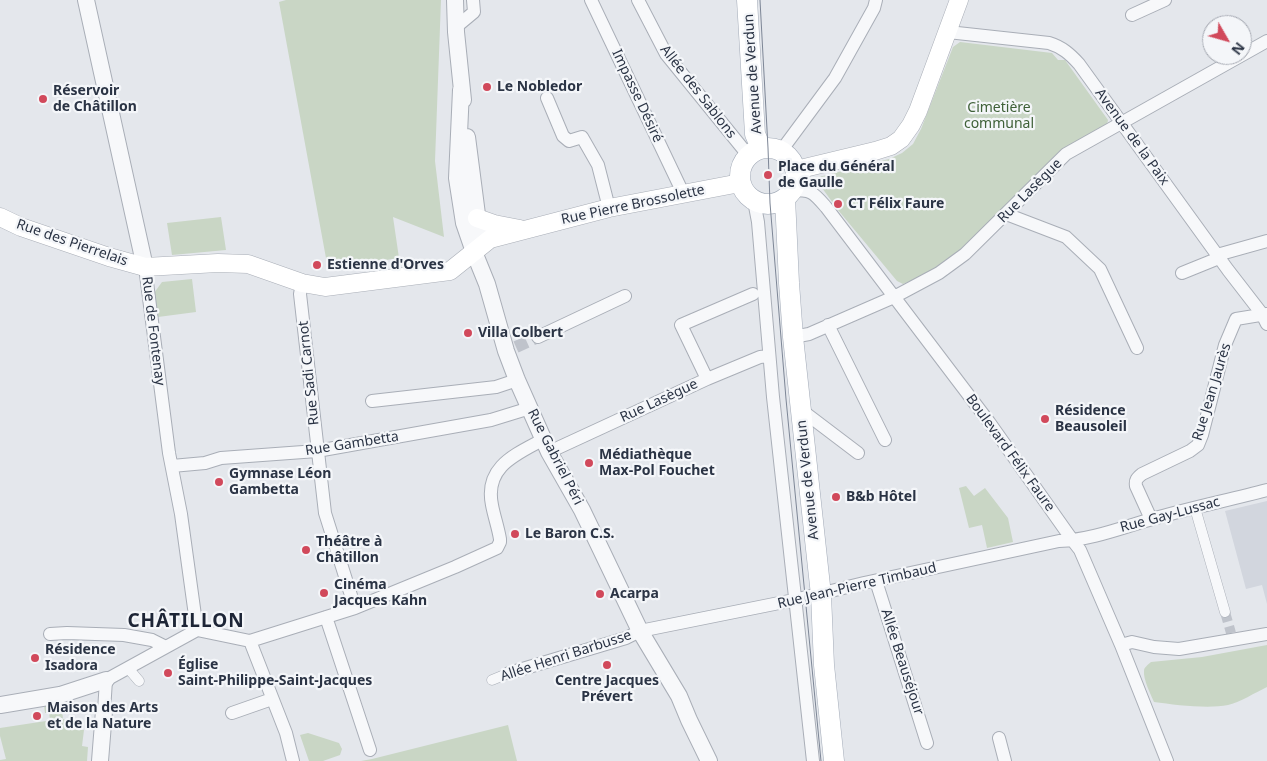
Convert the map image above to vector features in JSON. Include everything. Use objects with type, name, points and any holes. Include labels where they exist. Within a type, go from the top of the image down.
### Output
[{"type":"main road","name":"Avenue de Verdun","points":[[747,0],[755,134],[754,152]]},
{"type":"main road","points":[[796,170],[875,151],[891,146],[901,139],[918,111],[959,0]]},
{"type":"main road","points":[[773,148],[781,151],[788,155],[793,162],[796,170],[795,184],[789,194],[775,203],[763,204],[754,201],[743,190],[740,182],[742,164],[754,152],[773,148]]},
{"type":"main road","name":"Rue Pierre Brossolette","points":[[302,283],[325,287],[450,271],[490,239],[609,208],[740,182]]},
{"type":"main road","name":"Avenue de Verdun","points":[[789,194],[789,283],[800,409],[821,595],[824,665],[834,761]]},
{"type":"main road","name":"Rue des Pierrelais","points":[[0,217],[21,227],[126,263],[145,267],[218,263],[248,264],[302,283]]},
{"type":"main road","name":"Rue Pierre Brossolette","points":[[478,218],[494,224],[526,230]]},
{"type":"street","name":"Rue de Fontenay","points":[[86,0],[145,267],[168,452],[181,514],[197,630]]},
{"type":"street","points":[[455,0],[462,90],[479,230],[474,252]]},
{"type":"street","points":[[456,27],[474,12],[474,0]]},
{"type":"street","name":"Impasse Désiré","points":[[591,0],[683,193]]},
{"type":"street","name":"Allée des Sablons","points":[[638,0],[666,54],[754,152]]},
{"type":"street","points":[[781,151],[835,78],[874,8],[876,0]]},
{"type":"street","points":[[1132,15],[1165,0]]},
{"type":"street","name":"Avenue de la Paix","points":[[948,32],[1044,42],[1057,45],[1070,54],[1265,317]]},
{"type":"street","name":"Rue Lasègue","points":[[794,337],[809,334],[894,297],[939,273],[965,254],[1066,154],[1266,43]]},
{"type":"street","name":"Rue Gabriel Péri","points":[[462,90],[457,178],[464,223],[511,349],[517,380],[547,445],[582,510],[640,631],[680,696],[710,761]]},
{"type":"street","points":[[547,98],[563,136],[568,141],[582,137],[598,164],[609,208]]},
{"type":"street","name":"Boulevard Félix Faure","points":[[789,194],[807,190],[815,194],[989,422],[1080,550],[1121,645],[1167,761]]},
{"type":"street","name":"Avenue de Verdun","points":[[754,201],[758,222],[769,356],[794,600],[813,761]]},
{"type":"street","points":[[1006,214],[1066,238],[1100,269],[1137,348]]},
{"type":"street","points":[[1182,273],[1218,256],[1267,241]]},
{"type":"street","name":"Rue Sadi Carnot","points":[[302,283],[300,294],[325,513],[355,608]]},
{"type":"street","points":[[707,379],[681,325],[753,294]]},
{"type":"street","points":[[538,337],[625,296]]},
{"type":"street","name":"Rue Jean Jaurès","points":[[1152,519],[1136,486],[1137,477],[1190,452],[1198,445],[1224,345],[1236,319],[1265,317]]},
{"type":"street","points":[[828,325],[885,440]]},
{"type":"street","name":"Rue Lasègue","points":[[355,608],[452,569],[497,548],[500,542],[500,534],[491,503],[491,492],[498,469],[507,460],[760,357],[769,356]]},
{"type":"street","points":[[372,401],[496,387],[517,380]]},
{"type":"street","name":"Rue Gambetta","points":[[172,466],[205,463],[221,458],[317,451],[491,420],[530,408]]},
{"type":"street","points":[[800,409],[858,453]]},
{"type":"street","name":"Rue Gay-Lussac","points":[[1073,541],[1267,490]]},
{"type":"street","points":[[1195,508],[1224,612]]},
{"type":"street","name":"Rue Jean-Pierre Timbaud","points":[[640,631],[821,595],[1059,541],[1073,541]]},
{"type":"street","name":"Allée Beauséjour","points":[[876,581],[927,743]]},
{"type":"street","points":[[0,705],[60,695],[106,680],[197,630],[250,641],[355,608]]},
{"type":"street","points":[[326,617],[370,750]]},
{"type":"street","name":"Allée Henri Barbusse","points":[[492,680],[509,673],[626,638],[640,631]]},
{"type":"street","points":[[50,634],[124,635],[152,640],[166,647]]},
{"type":"street","points":[[1121,645],[1132,642],[1154,647],[1179,649],[1232,636],[1267,634]]},
{"type":"street","points":[[250,641],[286,733],[293,761]]},
{"type":"street","points":[[128,668],[139,681]]},
{"type":"street","points":[[100,761],[106,680]]},
{"type":"street","points":[[232,713],[272,699]]},
{"type":"street","points":[[999,738],[1005,761]]},
{"type":"shaded area","points":[[1267,501],[1267,604],[1262,585],[1246,589],[1225,511]]},
{"type":"green space","points":[[286,0],[441,0],[435,161],[444,237],[393,217],[399,258],[328,269],[279,2]]},
{"type":"green space","name":"Cimetière communal","points":[[960,42],[1052,53],[1058,60],[1065,60],[1108,120],[1107,125],[963,249],[919,277],[903,284],[897,281],[838,210],[817,181],[819,177],[889,159],[902,153],[913,144],[921,129],[953,47]]},
{"type":"green space","points":[[221,217],[226,250],[172,255],[167,223]]},
{"type":"green space","points":[[192,279],[196,312],[158,317],[154,293],[162,282]]},
{"type":"green space","points":[[966,486],[974,496],[985,488],[1008,518],[1013,542],[987,548],[982,525],[969,528],[959,488]]},
{"type":"green space","points":[[1267,645],[1267,687],[1242,700],[1232,704],[1202,707],[1154,702],[1144,674],[1146,666],[1151,662],[1202,657]]},
{"type":"green space","points":[[59,703],[59,708],[62,708],[63,719],[72,718],[73,729],[84,730],[82,746],[88,747],[87,761],[0,761],[6,759],[0,736],[0,728],[46,721],[50,719],[49,713],[45,713],[44,705]]},
{"type":"green space","points":[[508,725],[517,761],[361,761],[372,759]]},
{"type":"green space","points":[[308,733],[339,743],[342,749],[340,755],[323,761],[309,761],[300,735]]},
{"type":"tunnel","points":[[516,347],[538,337]]},
{"type":"tunnel","points":[[1225,612],[1231,633]]},
{"type":"tram line","points":[[760,0],[770,203],[786,399],[821,761]]},
{"type":"place","name":"Le Nobledor","points":[[487,87]]},
{"type":"place","name":"Réservoir de Châtillon","points":[[43,99]]},
{"type":"place","name":"Place du Général de Gaulle","points":[[768,175]]},
{"type":"place","name":"CT Félix Faure","points":[[838,204]]},
{"type":"place","name":"Estienne d'Orves","points":[[317,265]]},
{"type":"place","name":"Villa Colbert","points":[[468,333]]},
{"type":"place","name":"Résidence Beausoleil","points":[[1045,419]]},
{"type":"place","name":"Médiathèque Max-Pol Fouchet","points":[[589,463]]},
{"type":"place","name":"Gymnase Léon Gambetta","points":[[219,482]]},
{"type":"place","name":"B&b Hôtel","points":[[836,497]]},
{"type":"place","name":"Le Baron C.S.","points":[[515,534]]},
{"type":"place","name":"Théâtre à Châtillon","points":[[306,550]]},
{"type":"place","name":"Cinéma Jacques Kahn","points":[[324,593]]},
{"type":"place","name":"Acarpa","points":[[600,594]]},
{"type":"place","name":"Résidence Isadora","points":[[35,658]]},
{"type":"place","name":"Centre Jacques Prévert","points":[[607,665]]},
{"type":"place","name":"Église Saint-Philippe-Saint-Jacques","points":[[168,673]]},
{"type":"place","name":"Maison des Arts et de la Nature","points":[[37,716]]},
{"type":"district","name":"CHÂTILLON","points":[[186,622]]}]
